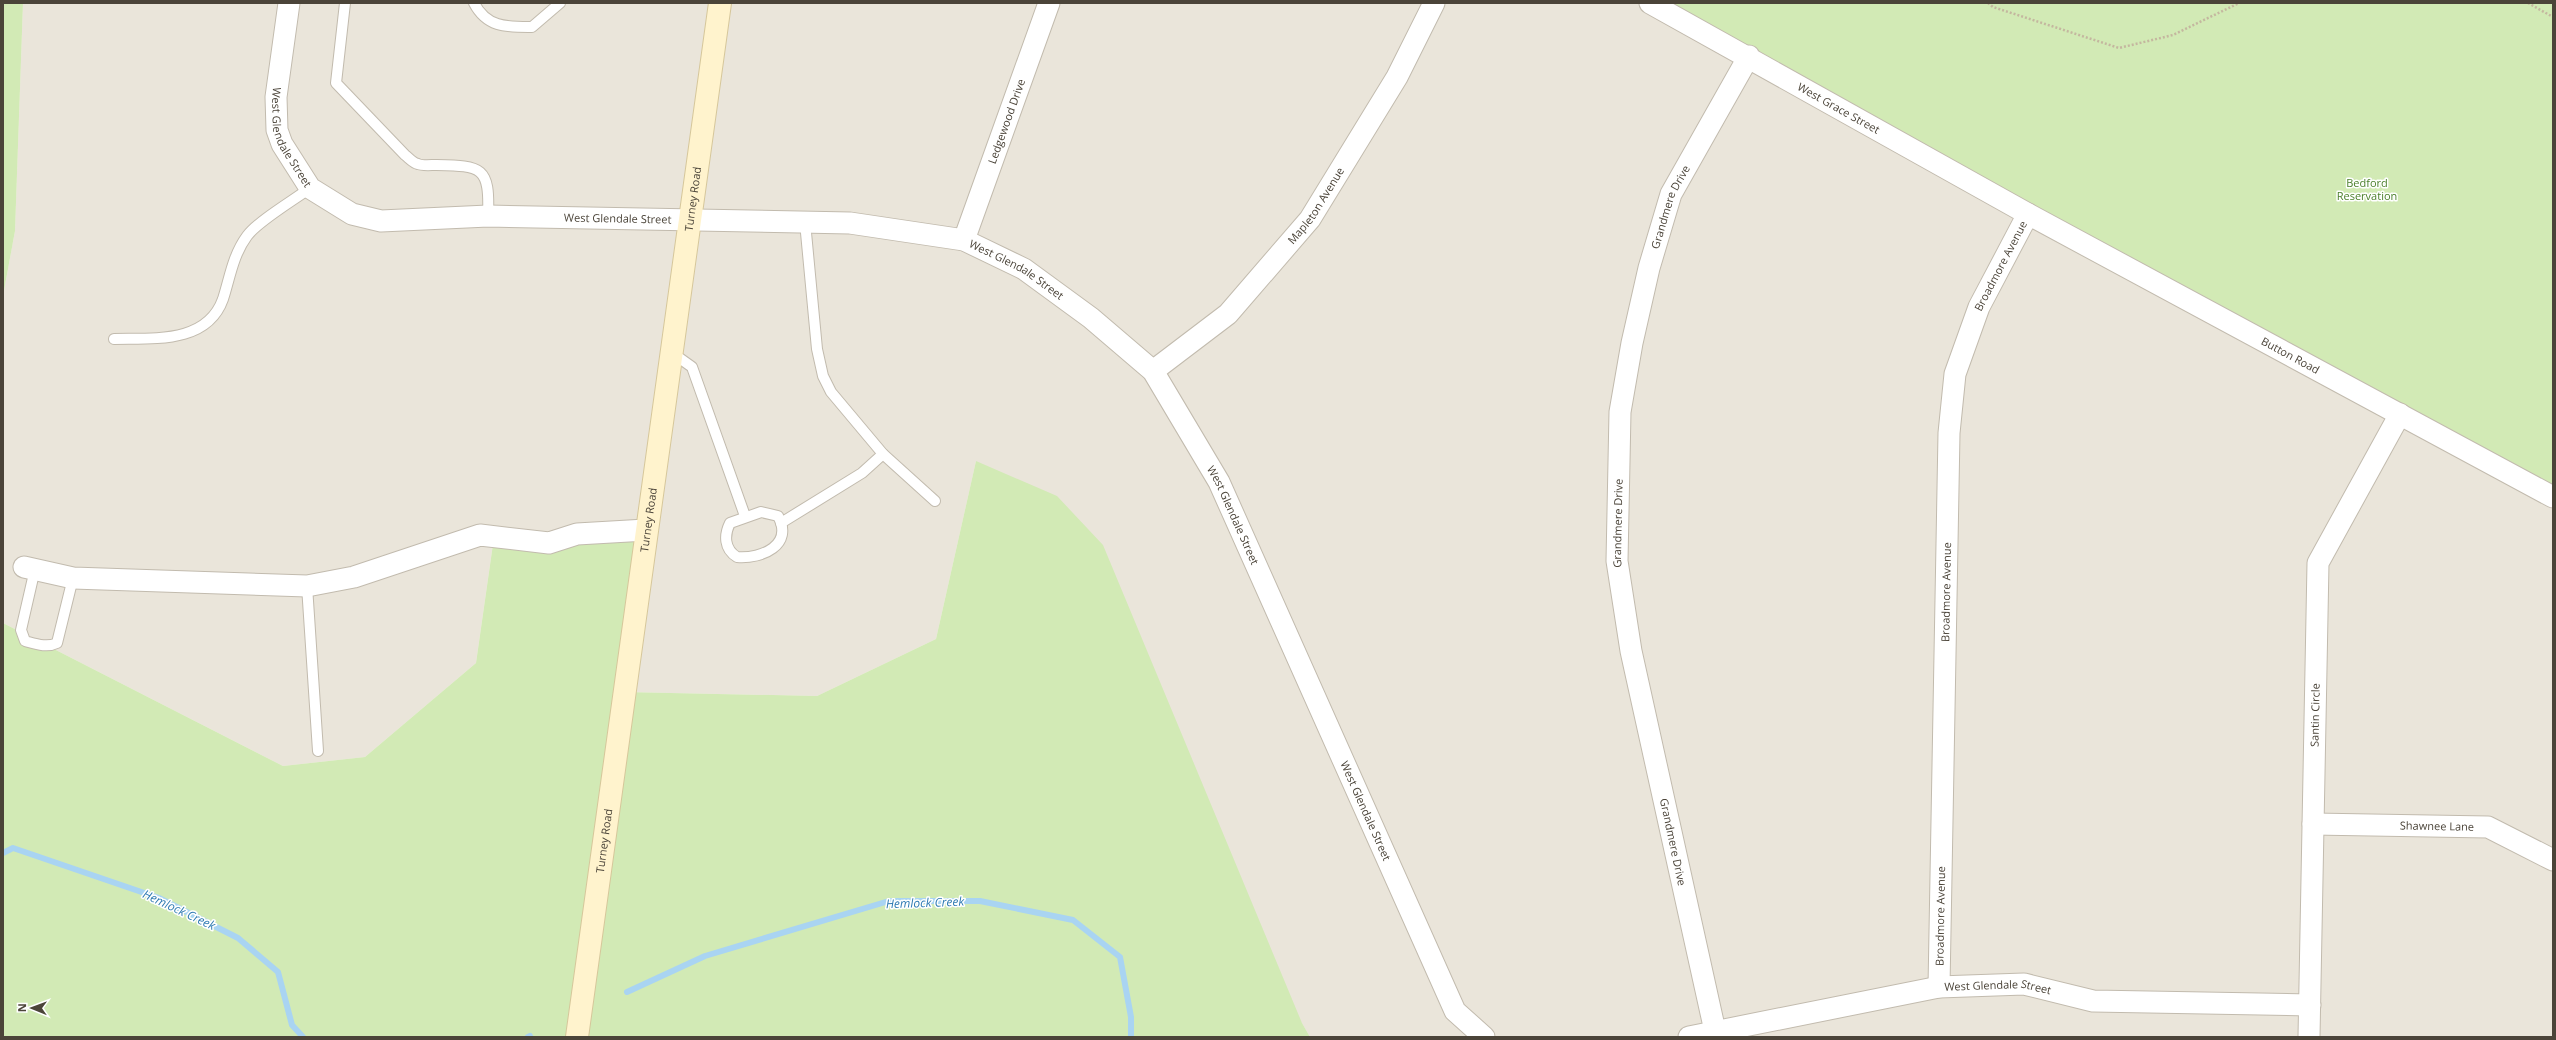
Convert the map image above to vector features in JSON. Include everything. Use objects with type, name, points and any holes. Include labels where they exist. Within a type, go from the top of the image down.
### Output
[{"type":"street","name":"West Glendale Street","points":[[289,3],[276,97],[278,130],[286,155],[310,188],[352,214],[381,220],[488,216],[850,223],[964,240],[1024,269],[1091,318],[1153,372],[1219,482],[1455,1011],[1484,1037]]},
{"type":"street","name":"Turney Road","points":[[577,1037],[688,219],[720,3]]},
{"type":"street","name":"Ledgewood Drive","points":[[964,240],[1050,3]]},
{"type":"street","name":"Mapleton Avenue","points":[[1153,372],[1228,314],[1310,220],[1397,77],[1434,3]]},
{"type":"street","name":"West Grace Street","points":[[1650,3],[1749,56],[2028,214]]},
{"type":"street","name":"Grandmere Drive","points":[[1715,1031],[1631,652],[1617,561],[1620,412],[1632,343],[1649,268],[1671,194],[1749,56]]},
{"type":"street","name":"Button Road","points":[[2028,214],[2553,496]]},
{"type":"street","name":"Broadmore Avenue","points":[[1939,987],[1948,433],[1955,374],[1979,307],[2028,214]]},
{"type":"street","name":"Santin Circle","points":[[2309,1037],[2318,562],[2400,414]]},
{"type":"street","points":[[29,568],[73,578],[307,586],[354,577],[480,535],[549,543],[577,534],[646,530]]},
{"type":"street","name":"Shawnee Lane","points":[[2313,824],[2488,827],[2553,860]]},
{"type":"street","name":"West Glendale Street","points":[[1689,1037],[1939,987],[2024,984],[2093,1001],[2310,1005]]},
{"type":"lane","points":[[345,3],[336,83],[405,155],[418,164],[468,165],[480,170],[486,178],[488,216]]},
{"type":"lane","points":[[474,3],[481,15],[503,27],[532,27],[560,3]]},
{"type":"lane","points":[[114,339],[177,337],[204,325],[216,314],[237,253],[248,235],[310,188]]},
{"type":"lane","points":[[805,222],[817,349],[823,376],[831,392],[883,454],[935,501]]},
{"type":"lane","points":[[670,352],[692,367],[745,516]]},
{"type":"lane","points":[[781,523],[862,473],[883,454]]},
{"type":"lane","points":[[761,512],[771,513],[778,516],[783,531],[781,540],[776,546],[753,556],[737,557],[726,543],[727,530],[730,523],[745,516],[761,512]]},
{"type":"lane","points":[[29,568],[21,630],[25,641],[42,645],[57,643],[73,578]]},
{"type":"lane","points":[[307,586],[318,751]]},
{"type":"path","points":[[1988,3],[1994,7],[2060,30],[2119,48],[2173,35],[2239,3]]},
{"type":"path","points":[[2528,3],[2553,17]]},
{"type":"shaded area","points":[[23,3],[1650,3],[2553,497],[2553,1037],[1310,1037],[976,461],[936,639],[817,696],[624,692],[494,537],[476,663],[365,757],[283,766],[3,623],[3,296],[15,231]]},
{"type":"green space","points":[[3,3],[23,3],[15,231],[3,296]]},
{"type":"green space","name":"Bedford Reservation","points":[[1638,3],[2553,3],[2553,503]]},
{"type":"green space","points":[[976,461],[1057,496],[1103,545],[1302,1023],[1310,1037],[3,1037],[3,623],[283,766],[365,757],[476,663],[494,537],[646,530],[624,692],[817,696],[936,639]]},
{"type":"waterway","name":"Hemlock Creek","points":[[3,853],[13,848],[159,898],[238,938],[278,972],[292,1025],[303,1037]]},
{"type":"waterway","name":"Hemlock Creek","points":[[627,992],[705,956],[889,901],[980,901],[1073,920],[1120,957],[1131,1017],[1131,1037]]}]
